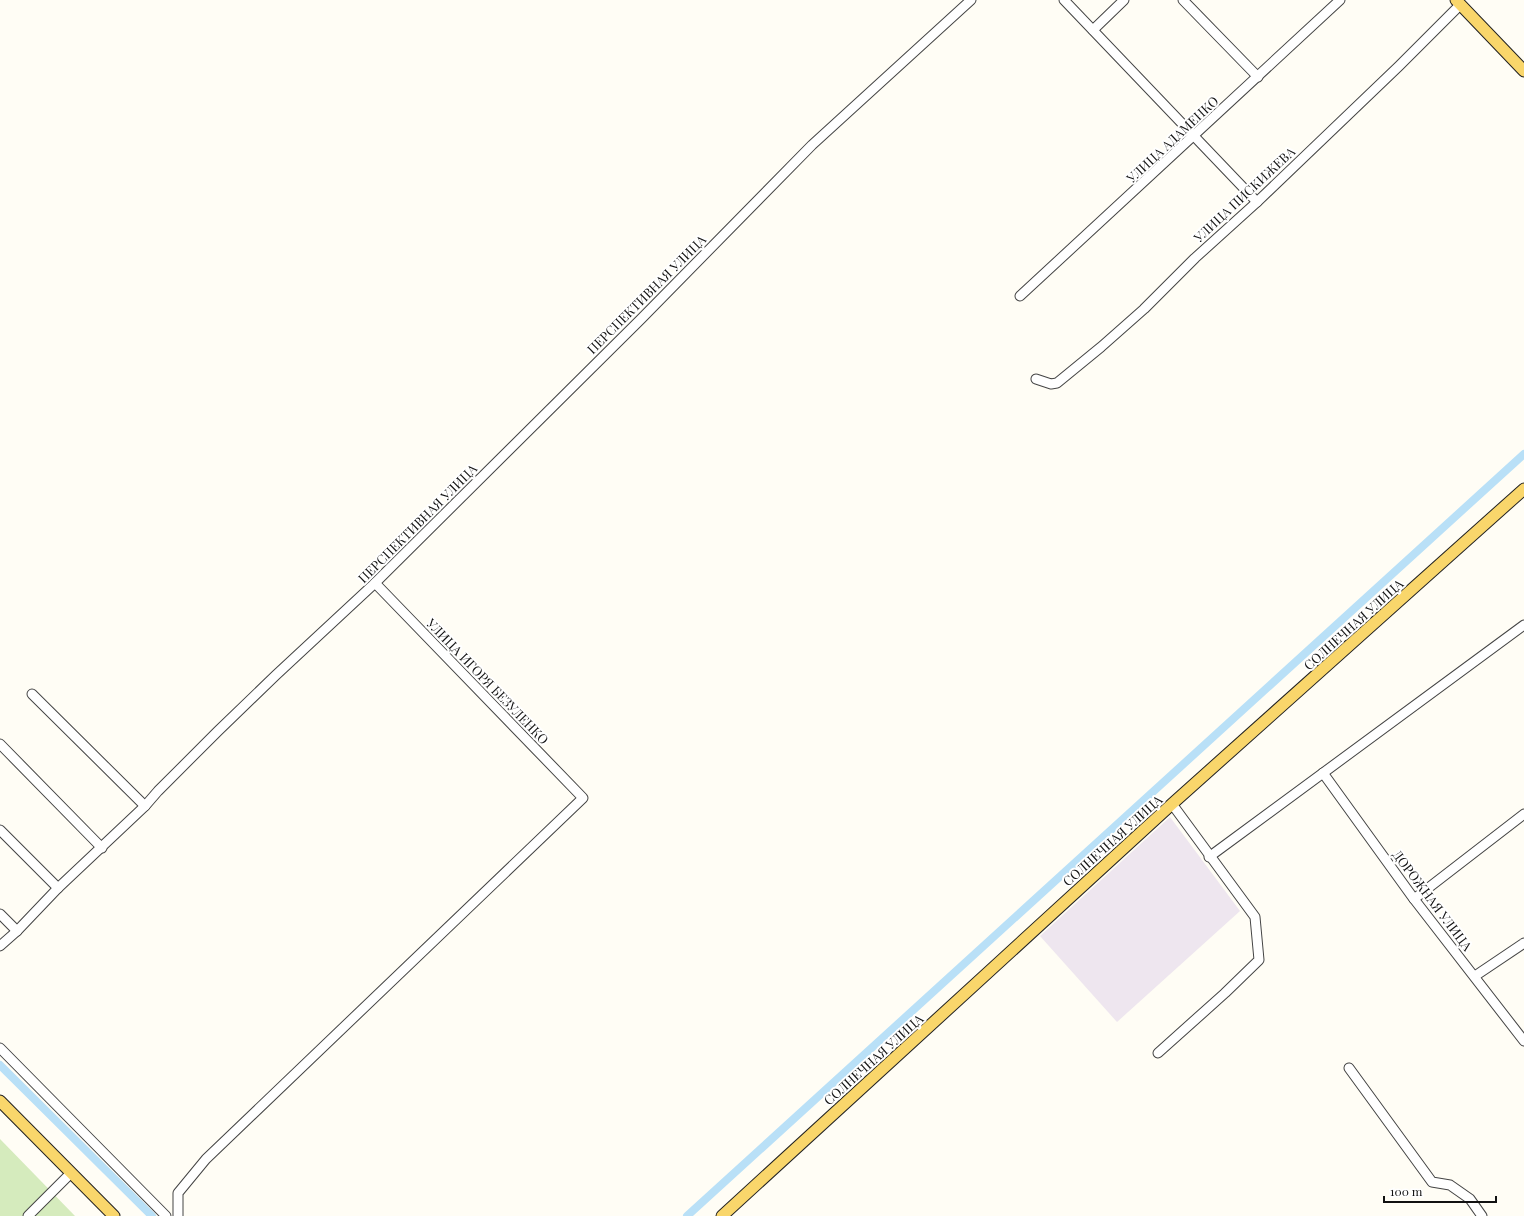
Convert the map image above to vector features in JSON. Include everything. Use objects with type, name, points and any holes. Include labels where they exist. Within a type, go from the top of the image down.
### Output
[{"type":"main road","points":[[1458,2],[1524,71]]},
{"type":"main road","name":"СОЛНЕЧНАЯ УЛИЦА","points":[[722,1216],[1172,804],[1524,489]]},
{"type":"main road","points":[[0,1101],[114,1216]]},
{"type":"street","name":"ПЕРСПЕКТИВНАЯ УЛИЦА","points":[[0,946],[17,931],[58,888],[145,806],[218,731],[276,675],[376,583],[646,314],[812,145],[971,0]]},
{"type":"street","points":[[1064,0],[1257,202]]},
{"type":"street","points":[[1093,30],[1124,0]]},
{"type":"street","points":[[1183,0],[1258,77]]},
{"type":"street","name":"УЛИЦА АДАМЕНКО","points":[[1020,296],[1340,0]]},
{"type":"street","name":"УЛИЦА ПИСКИЖЕВА","points":[[1036,379],[1051,384],[1066,376],[1144,309],[1195,258],[1257,202],[1400,66],[1458,2]]},
{"type":"street","name":"УЛИЦА ИГОРЯ БЕЗУЛЕНКО","points":[[178,1216],[178,1193],[206,1159],[583,798],[376,583]]},
{"type":"street","points":[[1209,857],[1524,625]]},
{"type":"street","points":[[32,694],[145,806]]},
{"type":"street","points":[[0,744],[102,848]]},
{"type":"street","name":"ДОРОЖНАЯ УЛИЦА","points":[[1324,773],[1414,898],[1524,1041]]},
{"type":"street","points":[[1158,1053],[1225,993],[1259,960],[1255,917],[1209,857],[1172,804]]},
{"type":"street","points":[[1414,898],[1524,814]]},
{"type":"street","points":[[0,830],[58,888]]},
{"type":"street","points":[[0,914],[17,931]]},
{"type":"street","points":[[1475,976],[1524,943]]},
{"type":"street","points":[[0,1048],[166,1216]]},
{"type":"street","points":[[1349,1068],[1432,1182],[1450,1185],[1455,1188],[1470,1199],[1482,1216]]},
{"type":"street","points":[[28,1216],[71,1173]]},
{"type":"shaded area","points":[[1170,817],[1240,911],[1117,1022],[1040,936]]},
{"type":"green space","points":[[0,1139],[75,1216],[0,1216]]},
{"type":"waterway","points":[[687,1216],[1524,454]]},
{"type":"waterway","points":[[0,1065],[152,1216]]}]
